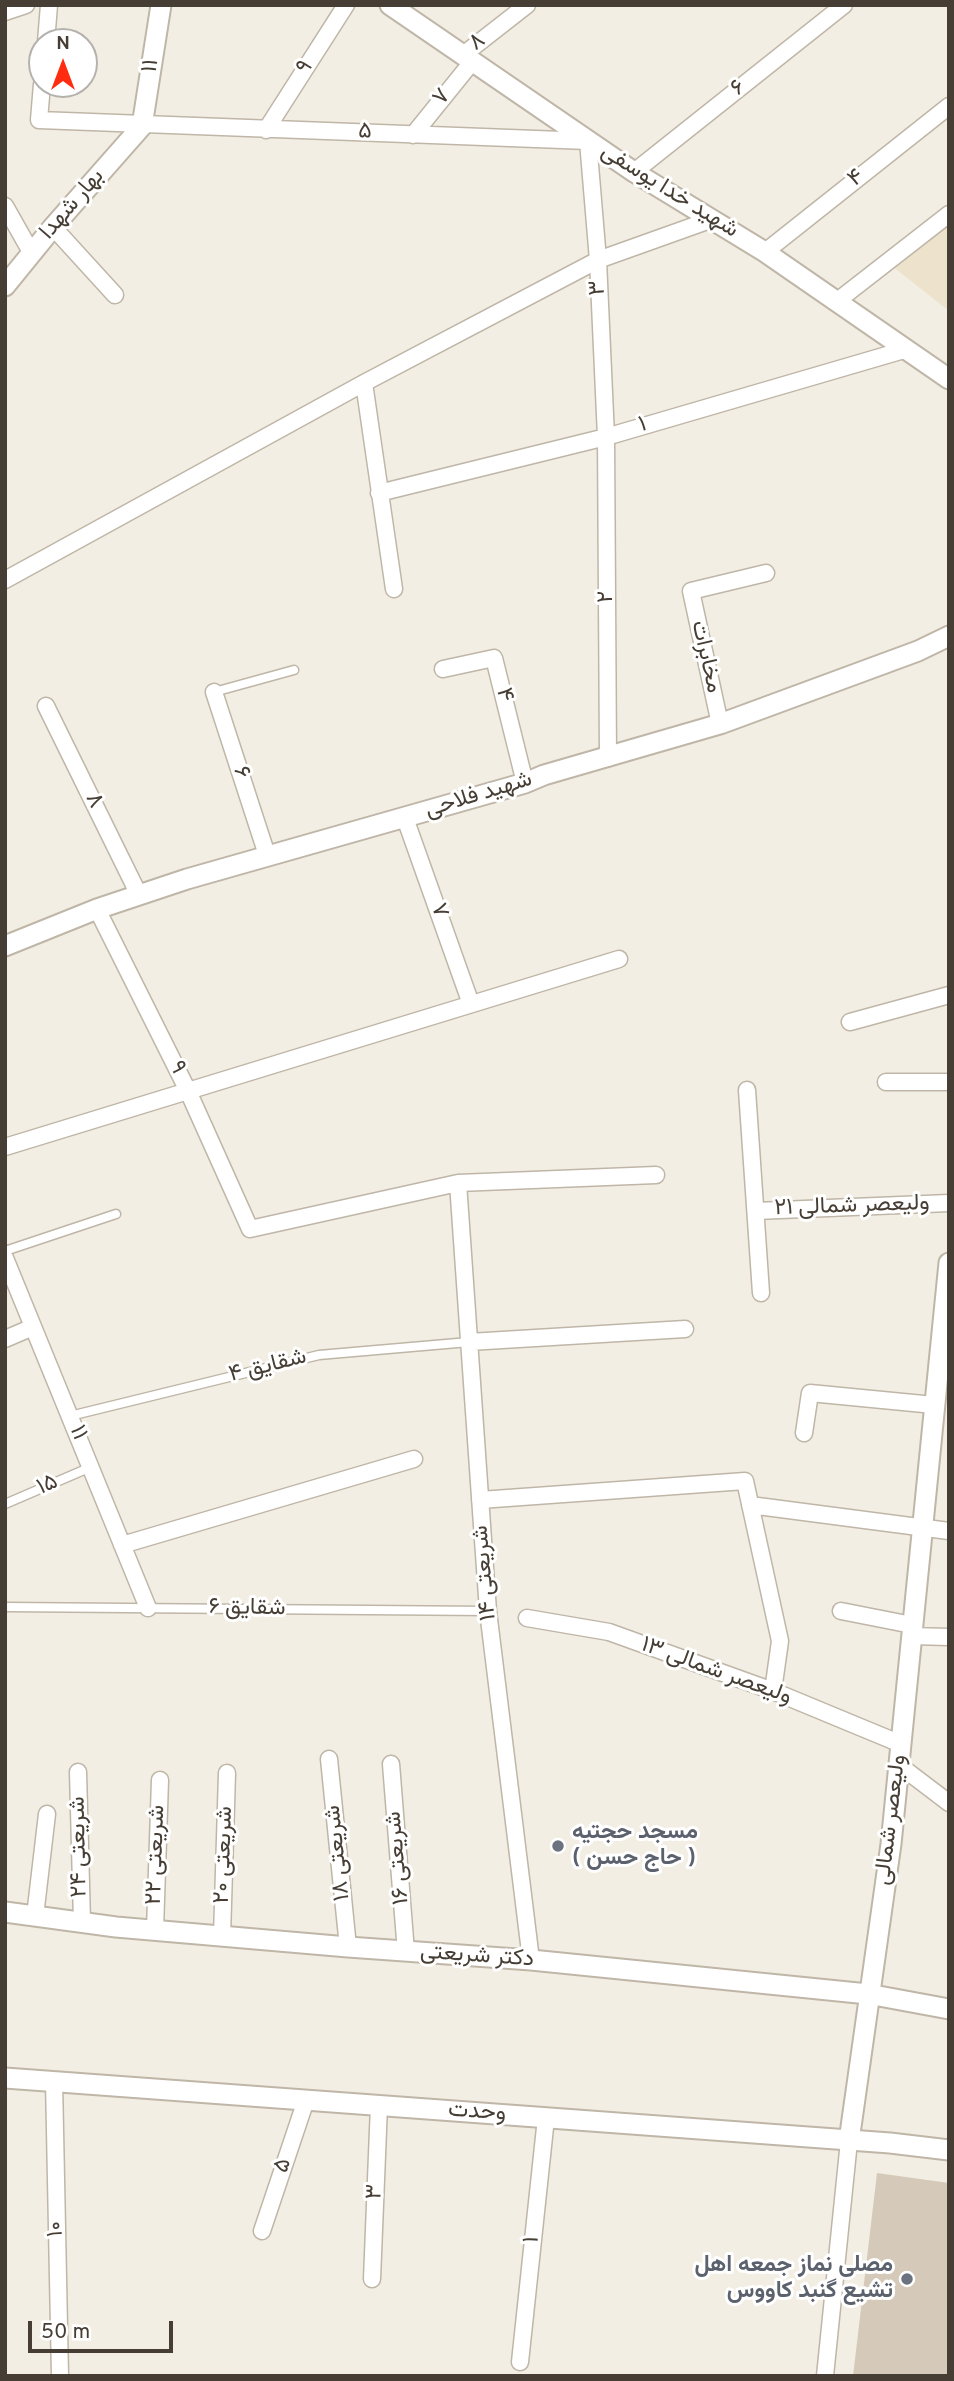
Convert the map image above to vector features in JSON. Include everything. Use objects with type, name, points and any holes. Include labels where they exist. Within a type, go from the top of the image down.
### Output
[{"type":"street","points":[[5,12],[26,5]]},
{"type":"street","points":[[47,28],[49,5]]},
{"type":"street","name":"۱۱","points":[[142,126],[161,5]]},
{"type":"street","name":"۹","points":[[266,130],[346,5]]},
{"type":"street","name":"شهید خدا یوسفی","points":[[390,5],[634,172],[765,252],[949,379]]},
{"type":"street","name":"۸","points":[[468,59],[527,5]]},
{"type":"street","name":"۶","points":[[634,172],[844,5]]},
{"type":"street","name":"۷","points":[[413,135],[468,59]]},
{"type":"street","name":"۵","points":[[41,98],[39,120],[588,141]]},
{"type":"street","name":"۴","points":[[765,252],[949,106]]},
{"type":"street","name":"بهار شهدا","points":[[5,286],[31,252],[142,126]]},
{"type":"street","name":"۳","points":[[588,141],[598,260],[606,437]]},
{"type":"street","points":[[5,206],[31,252]]},
{"type":"street","points":[[836,302],[949,214]]},
{"type":"street","points":[[5,580],[364,383],[598,260],[710,220]]},
{"type":"street","points":[[53,227],[115,295]]},
{"type":"street","name":"۱","points":[[379,492],[606,437],[904,350]]},
{"type":"street","points":[[364,383],[394,589]]},
{"type":"street","name":"۲","points":[[606,437],[608,758]]},
{"type":"street","name":"مخابرات","points":[[720,724],[691,591],[766,573]]},
{"type":"street","name":"شهید فلاحی","points":[[5,946],[97,909],[267,855],[405,818],[720,724],[918,651],[949,636]]},
{"type":"street","name":"۴","points":[[443,670],[494,658],[525,783]]},
{"type":"street","name":"۶","points":[[214,692],[267,855]]},
{"type":"street","name":"۸","points":[[46,706],[139,895]]},
{"type":"street","name":"۷","points":[[405,818],[471,1004]]},
{"type":"street","name":"۹","points":[[97,909],[188,1091],[250,1229],[458,1183]]},
{"type":"street","points":[[5,1147],[619,958]]},
{"type":"street","points":[[850,1022],[949,995]]},
{"type":"street","points":[[886,1083],[949,1082]]},
{"type":"street","points":[[747,1090],[761,1293]]},
{"type":"street","points":[[458,1183],[656,1175]]},
{"type":"street","name":"شریعتی ۱۴","points":[[458,1183],[488,1611],[531,1960]]},
{"type":"street","name":"ولیعصر شمالی ۲۱","points":[[756,1211],[949,1203]]},
{"type":"street","name":"۱۱","points":[[5,1258],[148,1608]]},
{"type":"street","name":"ولیعصر شمالی","points":[[825,2376],[849,2141],[891,1844],[922,1529],[939,1414],[949,1263]]},
{"type":"street","points":[[5,1339],[33,1326]]},
{"type":"street","points":[[469,1342],[685,1329]]},
{"type":"street","points":[[804,1433],[810,1393],[939,1414]]},
{"type":"street","points":[[122,1545],[414,1459]]},
{"type":"street","points":[[480,1500],[744,1481],[780,1641],[773,1691]]},
{"type":"street","points":[[750,1506],[949,1531]]},
{"type":"street","points":[[841,1611],[949,1637]]},
{"type":"street","name":"ولیعصر شمالی ۱۳","points":[[527,1618],[610,1632],[773,1691],[901,1744]]},
{"type":"street","name":"شریعتی ۱۸","points":[[329,1759],[348,1947]]},
{"type":"street","name":"شریعتی ۱۶","points":[[391,1764],[406,1952]]},
{"type":"street","points":[[898,1765],[949,1803]]},
{"type":"street","name":"شریعتی ۲۴","points":[[78,1772],[82,1922]]},
{"type":"street","name":"شریعتی ۲۰","points":[[222,1936],[227,1773]]},
{"type":"street","name":"شریعتی ۲۲","points":[[155,1930],[160,1780]]},
{"type":"street","points":[[35,1916],[47,1814]]},
{"type":"street","name":"دکتر شریعتی","points":[[5,1912],[155,1930],[531,1960],[868,1994],[949,2009]]},
{"type":"street","name":"وحدت","points":[[5,2078],[890,2143],[949,2150]]},
{"type":"street","name":"۱۰","points":[[54,2081],[60,2376]]},
{"type":"street","name":"۵","points":[[262,2231],[306,2100]]},
{"type":"street","name":"۳","points":[[372,2279],[379,2105]]},
{"type":"street","name":"۱","points":[[520,2362],[546,2118]]},
{"type":"lane","points":[[214,692],[294,670]]},
{"type":"lane","points":[[5,1251],[116,1214]]},
{"type":"lane","name":"شقایق ۴","points":[[70,1416],[319,1354],[469,1342]]},
{"type":"lane","name":"۱۵","points":[[5,1504],[91,1467]]},
{"type":"lane","name":"شقایق ۶","points":[[5,1606],[488,1611]]},
{"type":"shaded area","points":[[949,225],[949,311],[893,267]]},
{"type":"building","name":"مصلی نماز جمعه اهل تشیع گنبد کاووس","points":[[877,2173],[949,2183],[949,2376],[853,2376]]},
{"type":"place","name":"مسجد حجتیه ( حاج حسن )","points":[[558,1846]]},
{"type":"place","name":"مصلی نماز جمعه اهل تشیع گنبد کاووس","points":[[907,2279]]}]
